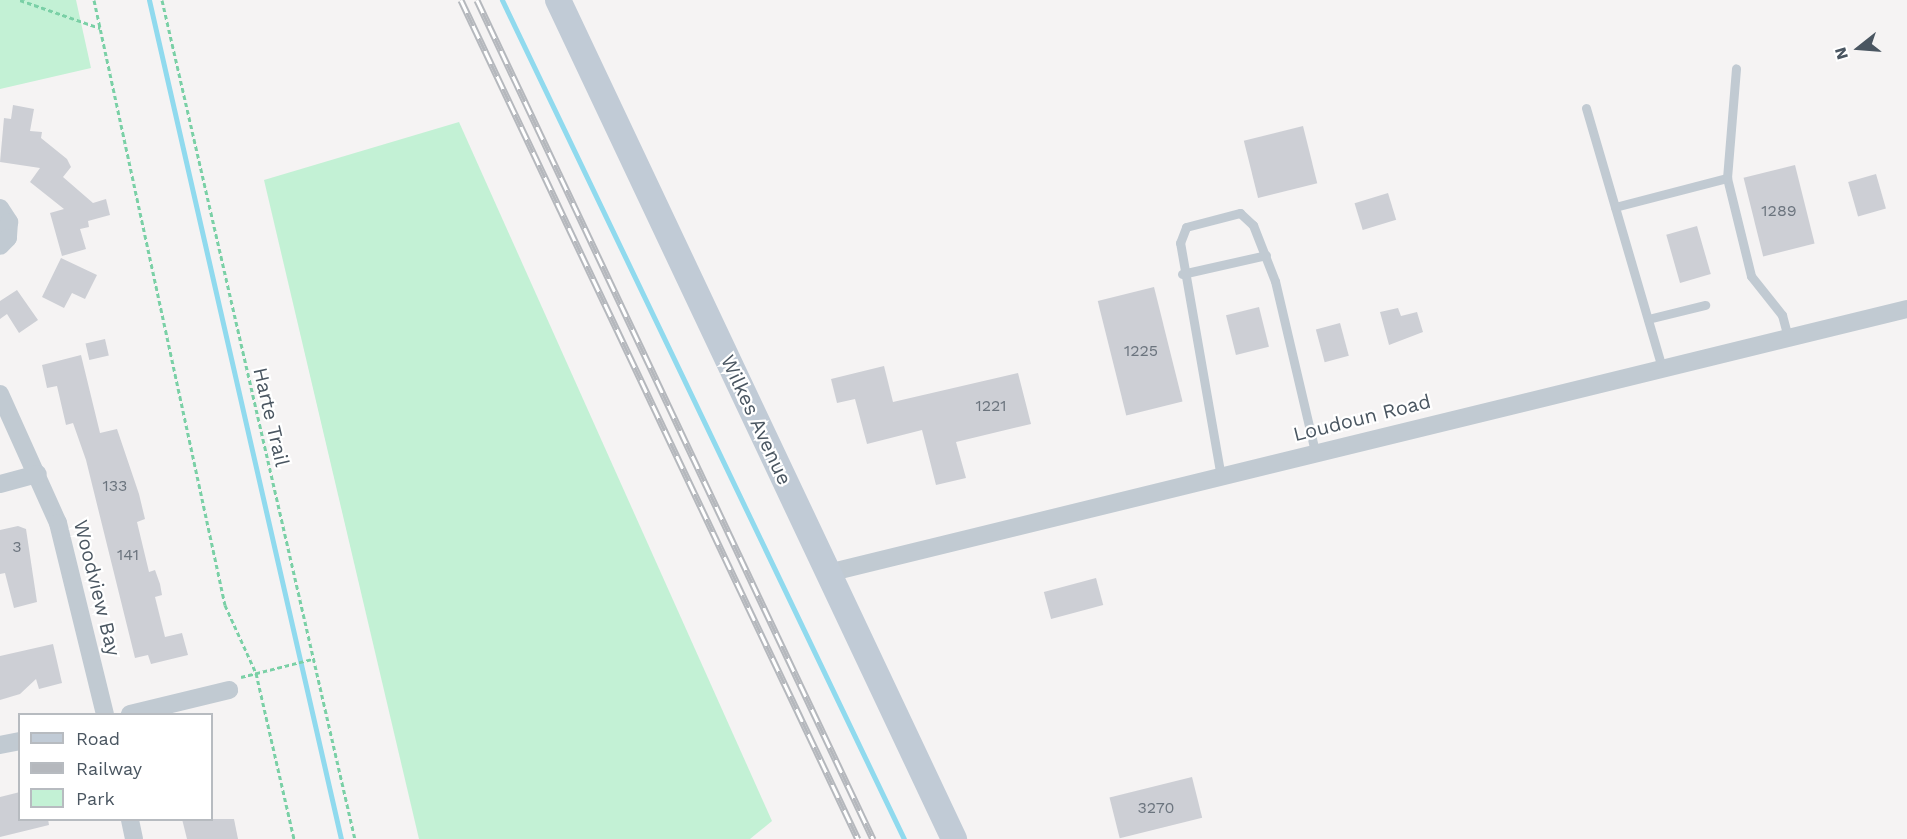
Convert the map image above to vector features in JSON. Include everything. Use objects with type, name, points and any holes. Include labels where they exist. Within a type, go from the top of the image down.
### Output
[{"type":"main road","name":"Wilkes Avenue","points":[[558,0],[954,839]]},
{"type":"street","points":[[0,208],[9,222],[8,238],[0,246]]},
{"type":"street","name":"Loudoun Road","points":[[828,573],[1907,309]]},
{"type":"street","name":"Woodview Bay","points":[[0,394],[38,474],[58,523],[105,713]]},
{"type":"street","points":[[0,484],[38,474]]},
{"type":"street","points":[[134,713],[229,690]]},
{"type":"street","points":[[0,745],[18,741]]},
{"type":"street","points":[[130,821],[134,839]]},
{"type":"lane","points":[[1736,68],[1727,178],[1751,276],[1782,315],[1788,338]]},
{"type":"lane","points":[[1587,108],[1662,368]]},
{"type":"lane","points":[[1616,207],[1727,178]]},
{"type":"lane","points":[[1221,477],[1182,274],[1180,243],[1186,227],[1240,213],[1253,225],[1266,255],[1315,453]]},
{"type":"lane","points":[[1182,274],[1266,255]]},
{"type":"lane","points":[[1648,319],[1705,305]]},
{"type":"path","points":[[20,0],[101,28]]},
{"type":"path","points":[[94,0],[225,605],[256,673],[294,839]]},
{"type":"path","name":"Harte Trail","points":[[162,0],[355,839]]},
{"type":"path","points":[[229,690],[228,681],[312,659]]},
{"type":"green space","points":[[0,0],[76,0],[91,68],[0,89]]},
{"type":"green space","points":[[459,122],[772,821],[750,839],[419,839],[264,180]]},
{"type":"building","points":[[13,105],[34,109],[30,131],[42,132],[41,138],[67,159],[71,167],[63,177],[93,203],[106,199],[110,215],[88,221],[89,227],[80,229],[86,249],[62,256],[50,213],[64,209],[30,182],[40,168],[0,162],[4,118],[11,119]]},
{"type":"building","points":[[1303,126],[1317,183],[1258,198],[1244,141]]},
{"type":"building","points":[[1795,165],[1815,244],[1763,256],[1744,178]]},
{"type":"building","points":[[1876,174],[1886,209],[1858,217],[1848,182]]},
{"type":"building","points":[[1388,193],[1396,220],[1363,230],[1355,203]]},
{"type":"building","points":[[1697,226],[1711,274],[1680,283],[1666,235]]},
{"type":"building","points":[[61,258],[97,275],[85,299],[72,293],[64,308],[42,297]]},
{"type":"building","points":[[1154,287],[1183,401],[1126,416],[1098,301]]},
{"type":"building","points":[[17,290],[38,320],[19,333],[7,314],[0,319],[0,301]]},
{"type":"building","points":[[1259,307],[1269,347],[1236,355],[1226,315]]},
{"type":"building","points":[[1398,308],[1401,316],[1417,312],[1423,332],[1389,345],[1380,312]]},
{"type":"building","points":[[1340,323],[1349,356],[1325,362],[1316,329]]},
{"type":"building","points":[[105,339],[109,356],[89,360],[86,343]]},
{"type":"building","points":[[81,355],[100,433],[117,429],[139,494],[145,519],[137,522],[149,572],[155,570],[160,584],[162,595],[155,597],[165,637],[182,633],[188,655],[151,664],[148,655],[135,658],[86,460],[73,423],[66,425],[57,386],[47,388],[42,365]]},
{"type":"building","points":[[884,366],[893,402],[1018,373],[1031,424],[956,442],[966,478],[936,485],[922,430],[867,444],[855,399],[837,403],[831,379]]},
{"type":"building","points":[[18,526],[26,529],[37,602],[14,608],[5,573],[0,574],[0,530]]},
{"type":"building","points":[[1096,578],[1103,605],[1051,619],[1044,592]]},
{"type":"building","points":[[53,644],[62,683],[39,689],[36,679],[20,694],[0,700],[0,656]]},
{"type":"building","points":[[1192,777],[1202,818],[1120,838],[1110,798]]},
{"type":"building","points":[[18,792],[18,821],[48,821],[49,825],[0,837],[0,797]]},
{"type":"building","points":[[234,819],[238,839],[187,839],[182,821]]},
{"type":"waterway","points":[[149,0],[341,839]]},
{"type":"waterway","points":[[502,0],[904,839]]},
{"type":"railway","points":[[461,0],[858,839]]},
{"type":"railway","points":[[477,0],[873,839]]}]
